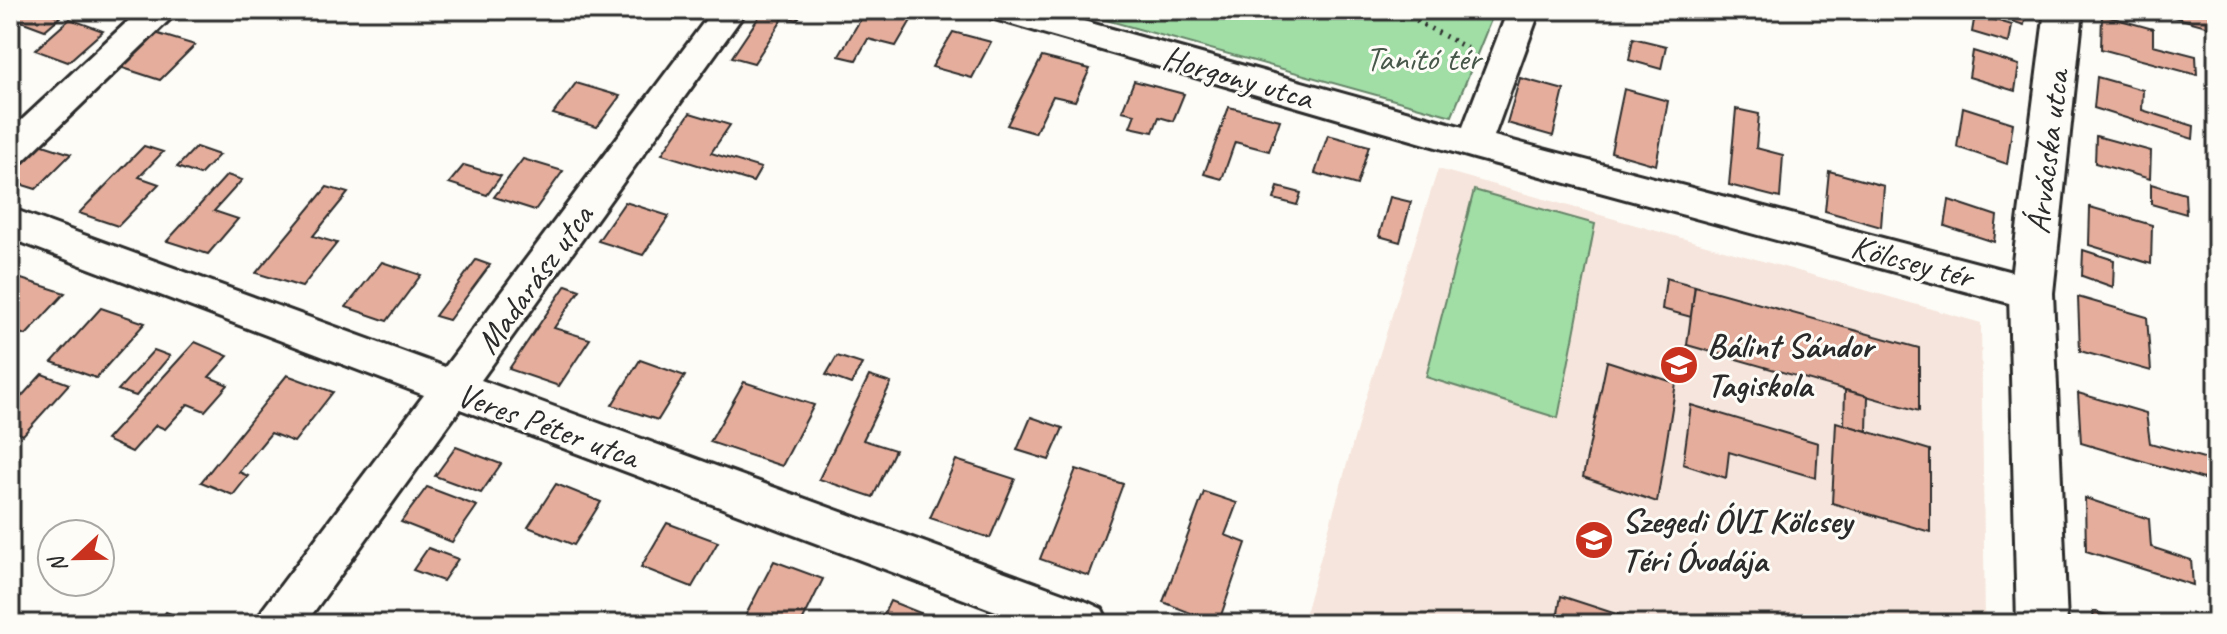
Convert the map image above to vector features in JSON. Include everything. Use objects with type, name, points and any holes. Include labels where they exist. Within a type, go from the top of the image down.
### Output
[{"type":"street","points":[[10,152],[160,10]]},
{"type":"street","name":"Madarász utca","points":[[278,624],[731,10]]},
{"type":"street","name":"Horgony utca","points":[[1002,10],[1474,144]]},
{"type":"street","points":[[1474,144],[1524,10]]},
{"type":"street","name":"Árvácska utca","points":[[2031,293],[2064,10]]},
{"type":"street","name":"Kölcsey tér","points":[[1474,144],[2031,293]]},
{"type":"street","name":"Veres Péter utca","points":[[10,223],[1087,624]]},
{"type":"street","points":[[2031,293],[2042,624]]},
{"type":"path","points":[[1395,10],[1502,67]]},
{"type":"shaded area","name":"Bálint Sándor Tagiskola","points":[[1438,169],[1981,323],[1985,624],[1302,624],[1363,407]]},
{"type":"green space","name":"Tanító tér","points":[[1070,10],[1495,10],[1452,116]]},
{"type":"green space","points":[[1474,190],[1595,224],[1558,418],[1426,377]]},
{"type":"building","points":[[10,10],[42,10],[60,17],[45,30],[10,17]]},
{"type":"building","points":[[225,10],[263,10],[255,18]]},
{"type":"building","points":[[763,10],[804,10],[797,20]]},
{"type":"building","points":[[866,10],[885,10],[913,17],[896,46],[868,39],[856,60],[839,56]]},
{"type":"building","points":[[1977,10],[2027,10],[2024,25]]},
{"type":"building","points":[[2148,10],[2200,10],[2216,14],[2217,29]]},
{"type":"building","points":[[763,11],[784,17],[754,63],[732,57]]},
{"type":"building","points":[[1975,14],[2012,25],[2009,43],[1972,32]]},
{"type":"building","points":[[2102,15],[2153,29],[2153,45],[2196,56],[2197,75],[2101,49]]},
{"type":"building","points":[[70,19],[103,31],[68,62],[35,50]]},
{"type":"building","points":[[953,32],[991,42],[972,78],[932,67]]},
{"type":"building","points":[[155,33],[195,45],[160,80],[120,67]]},
{"type":"building","points":[[1633,38],[1666,46],[1661,69],[1629,60]]},
{"type":"building","points":[[1973,51],[2019,65],[2015,91],[1969,77]]},
{"type":"building","points":[[1042,57],[1090,69],[1075,101],[1053,96],[1035,133],[1007,125]]},
{"type":"building","points":[[2097,77],[2143,90],[2142,110],[2194,126],[2193,139],[2094,108]]},
{"type":"building","points":[[1520,78],[1564,90],[1553,136],[1507,123]]},
{"type":"building","points":[[1134,81],[1184,94],[1173,121],[1159,117],[1153,132],[1130,127],[1135,114],[1122,111]]},
{"type":"building","points":[[576,83],[620,96],[597,127],[553,114]]},
{"type":"building","points":[[1624,89],[1668,101],[1656,165],[1611,152]]},
{"type":"building","points":[[1229,107],[1280,120],[1269,151],[1235,142],[1222,179],[1204,174]]},
{"type":"building","points":[[1963,107],[2013,123],[2007,164],[1957,147]]},
{"type":"building","points":[[1736,109],[1759,114],[1756,148],[1783,155],[1780,198],[1729,185]]},
{"type":"building","points":[[690,113],[730,125],[711,153],[761,168],[753,182],[662,154]]},
{"type":"building","points":[[1328,135],[1369,146],[1357,185],[1315,173]]},
{"type":"building","points":[[2096,136],[2151,151],[2150,179],[2095,163]]},
{"type":"building","points":[[37,143],[71,154],[36,189],[10,181],[10,169]]},
{"type":"building","points":[[144,146],[163,152],[139,177],[159,184],[118,226],[79,213]]},
{"type":"building","points":[[196,147],[219,155],[200,175],[177,167]]},
{"type":"building","points":[[523,159],[563,171],[535,210],[494,197]]},
{"type":"building","points":[[464,165],[501,176],[487,195],[449,183]]},
{"type":"building","points":[[1829,171],[1884,186],[1881,227],[1825,211]]},
{"type":"building","points":[[227,175],[242,180],[214,211],[238,219],[208,254],[167,241]]},
{"type":"building","points":[[2151,184],[2185,194],[2186,214],[2151,204]]},
{"type":"building","points":[[327,187],[348,193],[313,236],[337,243],[302,287],[256,273]]},
{"type":"building","points":[[1278,187],[1301,193],[1297,205],[1274,199]]},
{"type":"building","points":[[1390,197],[1411,202],[1400,242],[1379,236]]},
{"type":"building","points":[[1949,200],[1997,216],[1994,242],[1945,226]]},
{"type":"building","points":[[625,202],[669,216],[643,255],[598,241]]},
{"type":"building","points":[[2090,207],[2152,225],[2151,264],[2089,245]]},
{"type":"building","points":[[2083,250],[2114,260],[2113,287],[2082,276]]},
{"type":"building","points":[[476,260],[490,265],[449,320],[435,316]]},
{"type":"building","points":[[382,262],[421,275],[387,321],[346,307]]},
{"type":"building","points":[[15,277],[65,293],[26,335],[10,330],[10,281]]},
{"type":"building","points":[[1666,278],[1695,286],[1691,317],[1662,309]]},
{"type":"building","points":[[566,285],[580,290],[554,328],[590,339],[559,386],[509,369]]},
{"type":"building","points":[[1695,286],[1919,348],[1919,411],[1687,345]]},
{"type":"building","points":[[2078,297],[2147,317],[2151,371],[2080,351]]},
{"type":"building","points":[[101,308],[145,323],[96,378],[52,362]]},
{"type":"building","points":[[195,342],[228,356],[209,377],[228,385],[205,411],[188,404],[165,429],[156,425],[132,452],[106,440]]},
{"type":"building","points":[[154,350],[170,356],[136,396],[118,390]]},
{"type":"building","points":[[837,356],[862,364],[851,384],[826,375]]},
{"type":"building","points":[[640,360],[685,376],[658,420],[612,405]]},
{"type":"building","points":[[1607,361],[1676,383],[1657,502],[1583,477]]},
{"type":"building","points":[[42,374],[69,384],[23,435],[10,430],[10,409]]},
{"type":"building","points":[[287,375],[333,392],[294,442],[271,433],[239,472],[248,476],[233,495],[201,482]]},
{"type":"building","points":[[869,376],[891,383],[863,440],[895,450],[873,497],[819,479]]},
{"type":"building","points":[[744,382],[814,405],[782,466],[710,442]]},
{"type":"building","points":[[1845,390],[1868,396],[1867,431],[1844,425]]},
{"type":"building","points":[[2078,393],[2146,413],[2150,443],[2211,460],[2214,482],[2081,443]]},
{"type":"building","points":[[1691,405],[1818,443],[1816,478],[1729,452],[1726,478],[1683,464]]},
{"type":"building","points":[[1031,417],[1063,428],[1049,460],[1017,450]]},
{"type":"building","points":[[1836,422],[1930,450],[1930,532],[1832,503]]},
{"type":"building","points":[[456,447],[501,464],[481,493],[435,476]]},
{"type":"building","points":[[956,460],[1015,479],[990,538],[930,518]]},
{"type":"building","points":[[1076,469],[1123,484],[1089,576],[1040,559]]},
{"type":"building","points":[[556,484],[601,502],[574,545],[528,527]]},
{"type":"building","points":[[427,487],[477,506],[452,542],[401,522]]},
{"type":"building","points":[[1204,492],[1237,503],[1225,535],[1246,543],[1218,624],[1163,602]]},
{"type":"building","points":[[2085,498],[2149,519],[2151,547],[2191,560],[2193,585],[2086,551]]},
{"type":"building","points":[[667,523],[718,542],[692,587],[641,567]]},
{"type":"building","points":[[428,548],[458,559],[443,581],[413,570]]},
{"type":"building","points":[[774,561],[823,579],[801,624],[741,624]]},
{"type":"building","points":[[1561,596],[1647,624],[1556,624]]},
{"type":"building","points":[[890,601],[948,624],[879,624]]},
{"type":"building","points":[[2093,611],[2136,624],[2094,624]]},
{"type":"building","points":[[166,612],[196,624],[157,624]]},
{"type":"place","name":"Bálint Sándor Tagiskola","points":[[1679,365]]},
{"type":"place","name":"Szegedi ÓVI Kölcsey Téri Óvodája","points":[[1594,540]]}]
